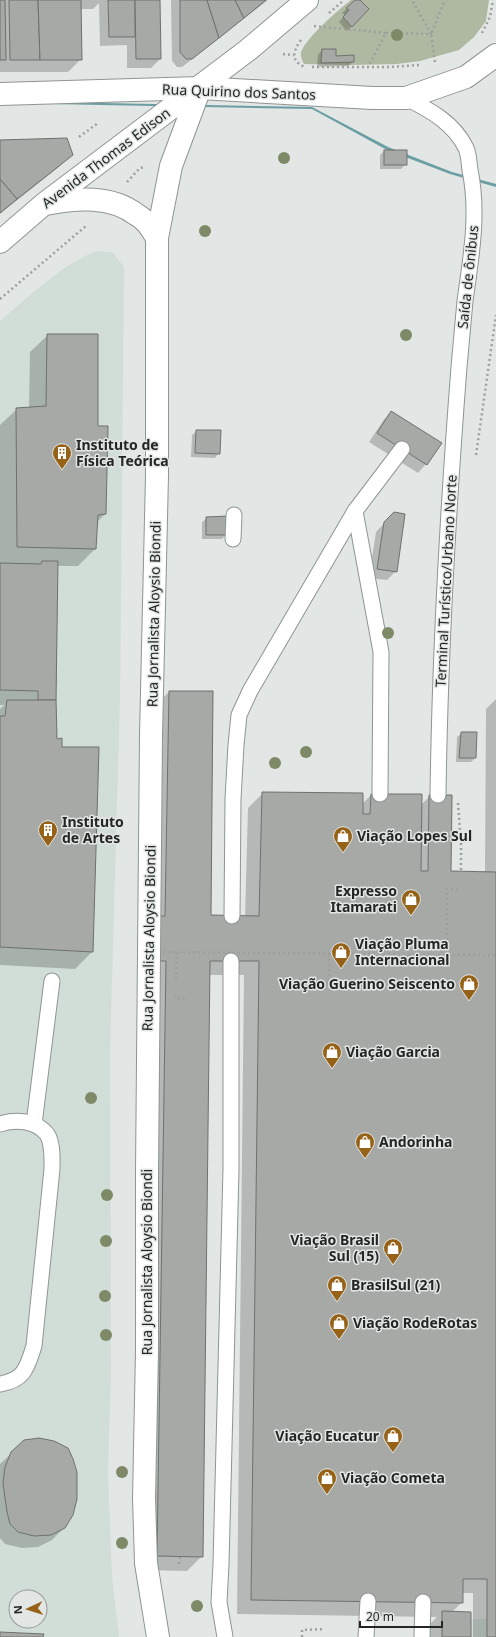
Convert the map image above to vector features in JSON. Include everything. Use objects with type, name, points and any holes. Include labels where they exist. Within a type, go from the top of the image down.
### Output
[{"type":"street","name":"Avenida Thomas Edison","points":[[0,242],[44,204],[200,88],[307,0]]},
{"type":"street","name":"Rua Quirino dos Santos","points":[[0,94],[200,88],[365,98],[406,98],[466,77],[496,55]]},
{"type":"street","name":"Rua Jornalista Aloysio Biondi","points":[[158,1637],[146,1563],[144,1498],[147,1351],[147,1164],[151,758],[157,475],[157,238],[171,166],[200,88]]},
{"type":"street","points":[[44,204],[64,200],[110,201],[131,211],[146,222],[157,238]]},
{"type":"lane","name":"Saída de ônibus","points":[[406,98],[429,110],[453,128],[468,156],[473,182],[474,233],[465,302],[459,367]]},
{"type":"lane","name":"Terminal Turístico/Urbano Norte","points":[[438,795],[439,720],[446,548],[459,367]]},
{"type":"lane","points":[[232,916],[233,799],[239,716],[250,691],[355,511],[402,448]]},
{"type":"lane","points":[[355,511],[381,652],[380,794]]},
{"type":"lane","points":[[233,539],[234,515]]},
{"type":"lane","points":[[225,1637],[219,1602],[231,1170],[231,961]]},
{"type":"lane","points":[[34,1124],[52,981]]},
{"type":"lane","points":[[0,1124],[10,1120],[23,1120],[34,1124],[47,1135],[51,1150],[52,1169],[34,1346],[26,1368],[20,1377],[0,1384]]},
{"type":"lane","points":[[366,1637],[368,1601]]},
{"type":"lane","points":[[422,1637],[423,1602]]},
{"type":"path","points":[[326,16],[344,0]]},
{"type":"path","points":[[412,0],[431,34],[435,62]]},
{"type":"path","points":[[431,34],[445,0]]},
{"type":"path","points":[[480,36],[490,17],[493,0]]},
{"type":"path","points":[[310,31],[320,21]]},
{"type":"path","points":[[314,26],[386,33],[431,34]]},
{"type":"path","points":[[368,67],[386,33]]},
{"type":"path","points":[[306,36],[295,48],[294,55],[298,63],[304,67],[425,65]]},
{"type":"path","points":[[430,64],[442,60]]},
{"type":"path","points":[[79,137],[98,123]]},
{"type":"path","points":[[0,299],[84,228]]},
{"type":"path","points":[[447,955],[447,889],[460,889]]},
{"type":"path","points":[[163,952],[496,955]]},
{"type":"path","points":[[176,983],[177,952]]},
{"type":"path","points":[[310,983],[329,983],[329,954]]},
{"type":"path","points":[[176,990],[176,998],[185,999]]},
{"type":"path","points":[[179,1564],[180,1557]]},
{"type":"path","points":[[302,1637],[302,1630],[325,1629]]},
{"type":"shaded area","points":[[97,251],[112,252],[124,267],[120,699],[110,1051],[111,1368],[108,1473],[112,1576],[119,1637],[0,1637],[0,321],[64,268]]},
{"type":"shaded area","points":[[446,1619],[496,1619],[496,1637],[446,1637]]},
{"type":"green space","points":[[351,0],[489,0],[486,21],[474,37],[459,50],[420,61],[397,64],[304,64],[301,58],[301,52],[309,39],[323,24]]},
{"type":"water","points":[[0,101],[312,107],[388,147],[452,172],[496,184],[496,187],[450,174],[387,150],[312,109],[0,103]]},
{"type":"building","points":[[0,0],[5,0],[6,60],[0,60]]},
{"type":"building","points":[[9,0],[38,0],[40,60],[10,60]]},
{"type":"building","points":[[38,0],[81,0],[82,60],[40,60]]},
{"type":"building","points":[[108,0],[135,0],[135,37],[109,37]]},
{"type":"building","points":[[135,0],[160,0],[161,59],[136,59]]},
{"type":"building","points":[[180,0],[207,0],[219,38],[192,59],[186,59],[180,52]]},
{"type":"building","points":[[207,0],[235,0],[244,18],[219,38]]},
{"type":"building","points":[[235,0],[266,0],[244,18]]},
{"type":"building","points":[[355,0],[360,0],[369,9],[352,27],[343,17],[349,10],[346,8]]},
{"type":"building","points":[[322,49],[336,49],[336,56],[354,55],[354,62],[321,63]]},
{"type":"building","points":[[67,138],[73,155],[17,199],[0,179],[0,140]]},
{"type":"building","points":[[384,150],[407,150],[407,165],[384,165]]},
{"type":"building","points":[[0,179],[17,199],[0,213]]},
{"type":"building","name":"Instituto de Física Teórica","points":[[47,334],[98,334],[98,426],[108,426],[106,514],[98,515],[96,549],[17,547],[16,408],[46,406]]},
{"type":"building","points":[[391,411],[442,443],[427,465],[377,433]]},
{"type":"building","points":[[196,430],[221,430],[220,454],[195,453]]},
{"type":"building","points":[[394,512],[405,514],[397,572],[377,569],[384,522]]},
{"type":"building","points":[[228,516],[228,535],[206,535],[206,517]]},
{"type":"building","points":[[42,561],[58,561],[56,700],[38,700],[38,691],[0,690],[0,563],[41,564]]},
{"type":"building","points":[[169,691],[213,691],[211,915],[259,916],[262,792],[363,793],[363,814],[370,814],[371,794],[422,794],[421,871],[428,871],[429,795],[452,795],[451,871],[496,872],[496,1637],[487,1637],[487,1579],[463,1579],[463,1603],[251,1600],[259,961],[210,961],[203,1557],[157,1556],[166,961],[152,961],[152,916],[165,916]]},
{"type":"building","name":"Instituto de Artes","points":[[7,700],[56,700],[57,739],[62,738],[62,747],[99,747],[93,952],[0,947],[0,716],[5,716]]},
{"type":"building","points":[[461,732],[477,732],[476,758],[459,758]]},
{"type":"building","points":[[39,1438],[54,1441],[68,1448],[77,1472],[77,1499],[73,1515],[65,1528],[51,1535],[34,1536],[18,1532],[10,1524],[3,1483],[5,1467],[11,1452],[24,1440]]},
{"type":"building","points":[[442,1611],[471,1612],[471,1637],[442,1637]]},
{"type":"building","points":[[0,1632],[44,1634],[43,1637],[0,1637]]},
{"type":"place","name":"Instituto de Física Teórica","points":[[62,470]]},
{"type":"place","name":"Instituto de Artes","points":[[48,847]]},
{"type":"place","name":"Viação Lopes Sul","points":[[343,853]]},
{"type":"place","name":"Expresso Itamarati","points":[[411,916]]},
{"type":"place","name":"Viação Pluma Internacional","points":[[341,969]]},
{"type":"place","name":"Viação Guerino Seiscento","points":[[469,1001]]},
{"type":"place","name":"Viação Garcia","points":[[332,1069]]},
{"type":"place","name":"Andorinha","points":[[365,1159]]},
{"type":"place","name":"Viação Brasil Sul (15)","points":[[393,1265]]},
{"type":"place","name":"BrasilSul (21)","points":[[337,1302]]},
{"type":"place","name":"Viação RodeRotas","points":[[339,1340]]},
{"type":"place","name":"Viação Eucatur","points":[[393,1453]]},
{"type":"place","name":"Viação Cometa","points":[[327,1495]]}]
